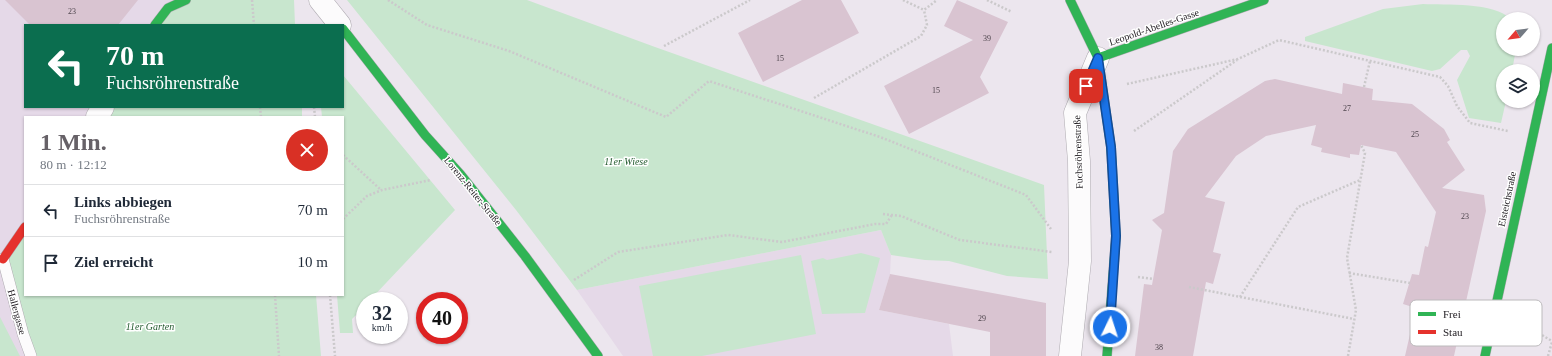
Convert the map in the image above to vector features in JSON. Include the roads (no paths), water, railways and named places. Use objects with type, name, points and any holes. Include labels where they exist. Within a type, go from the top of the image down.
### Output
[{"type":"street","points":[[156,24],[168,8],[186,0]]},
{"type":"street","points":[[320,0],[339,24]]},
{"type":"street","points":[[1070,0],[1098,58],[1111,147],[1116,236],[1107,356]]},
{"type":"street","name":"Leopold-Abelles-Gasse","points":[[1098,58],[1264,0]]},
{"type":"street","name":"Lorenz-Reiter-Straße","points":[[344,30],[425,135],[461,175],[520,250],[554,294],[598,356]]},
{"type":"street","name":"Eisteichstraße","points":[[1498,300],[1552,48]]},
{"type":"street","name":"Fuchsröhrenstraße","points":[[1070,356],[1080,261],[1079,161],[1075,113],[1098,58]]},
{"type":"street","name":"Hallergasse","points":[[3,259],[24,228]]},
{"type":"street","name":"Eisteichstraße","points":[[1485,356],[1487,346]]},
{"type":"lane","name":"Hallergasse","points":[[3,259],[30,356]]},
{"type":"park label","name":"11er Wiese","points":[[626,161]]},
{"type":"park label","name":"11er Garten","points":[[150,326]]}]
